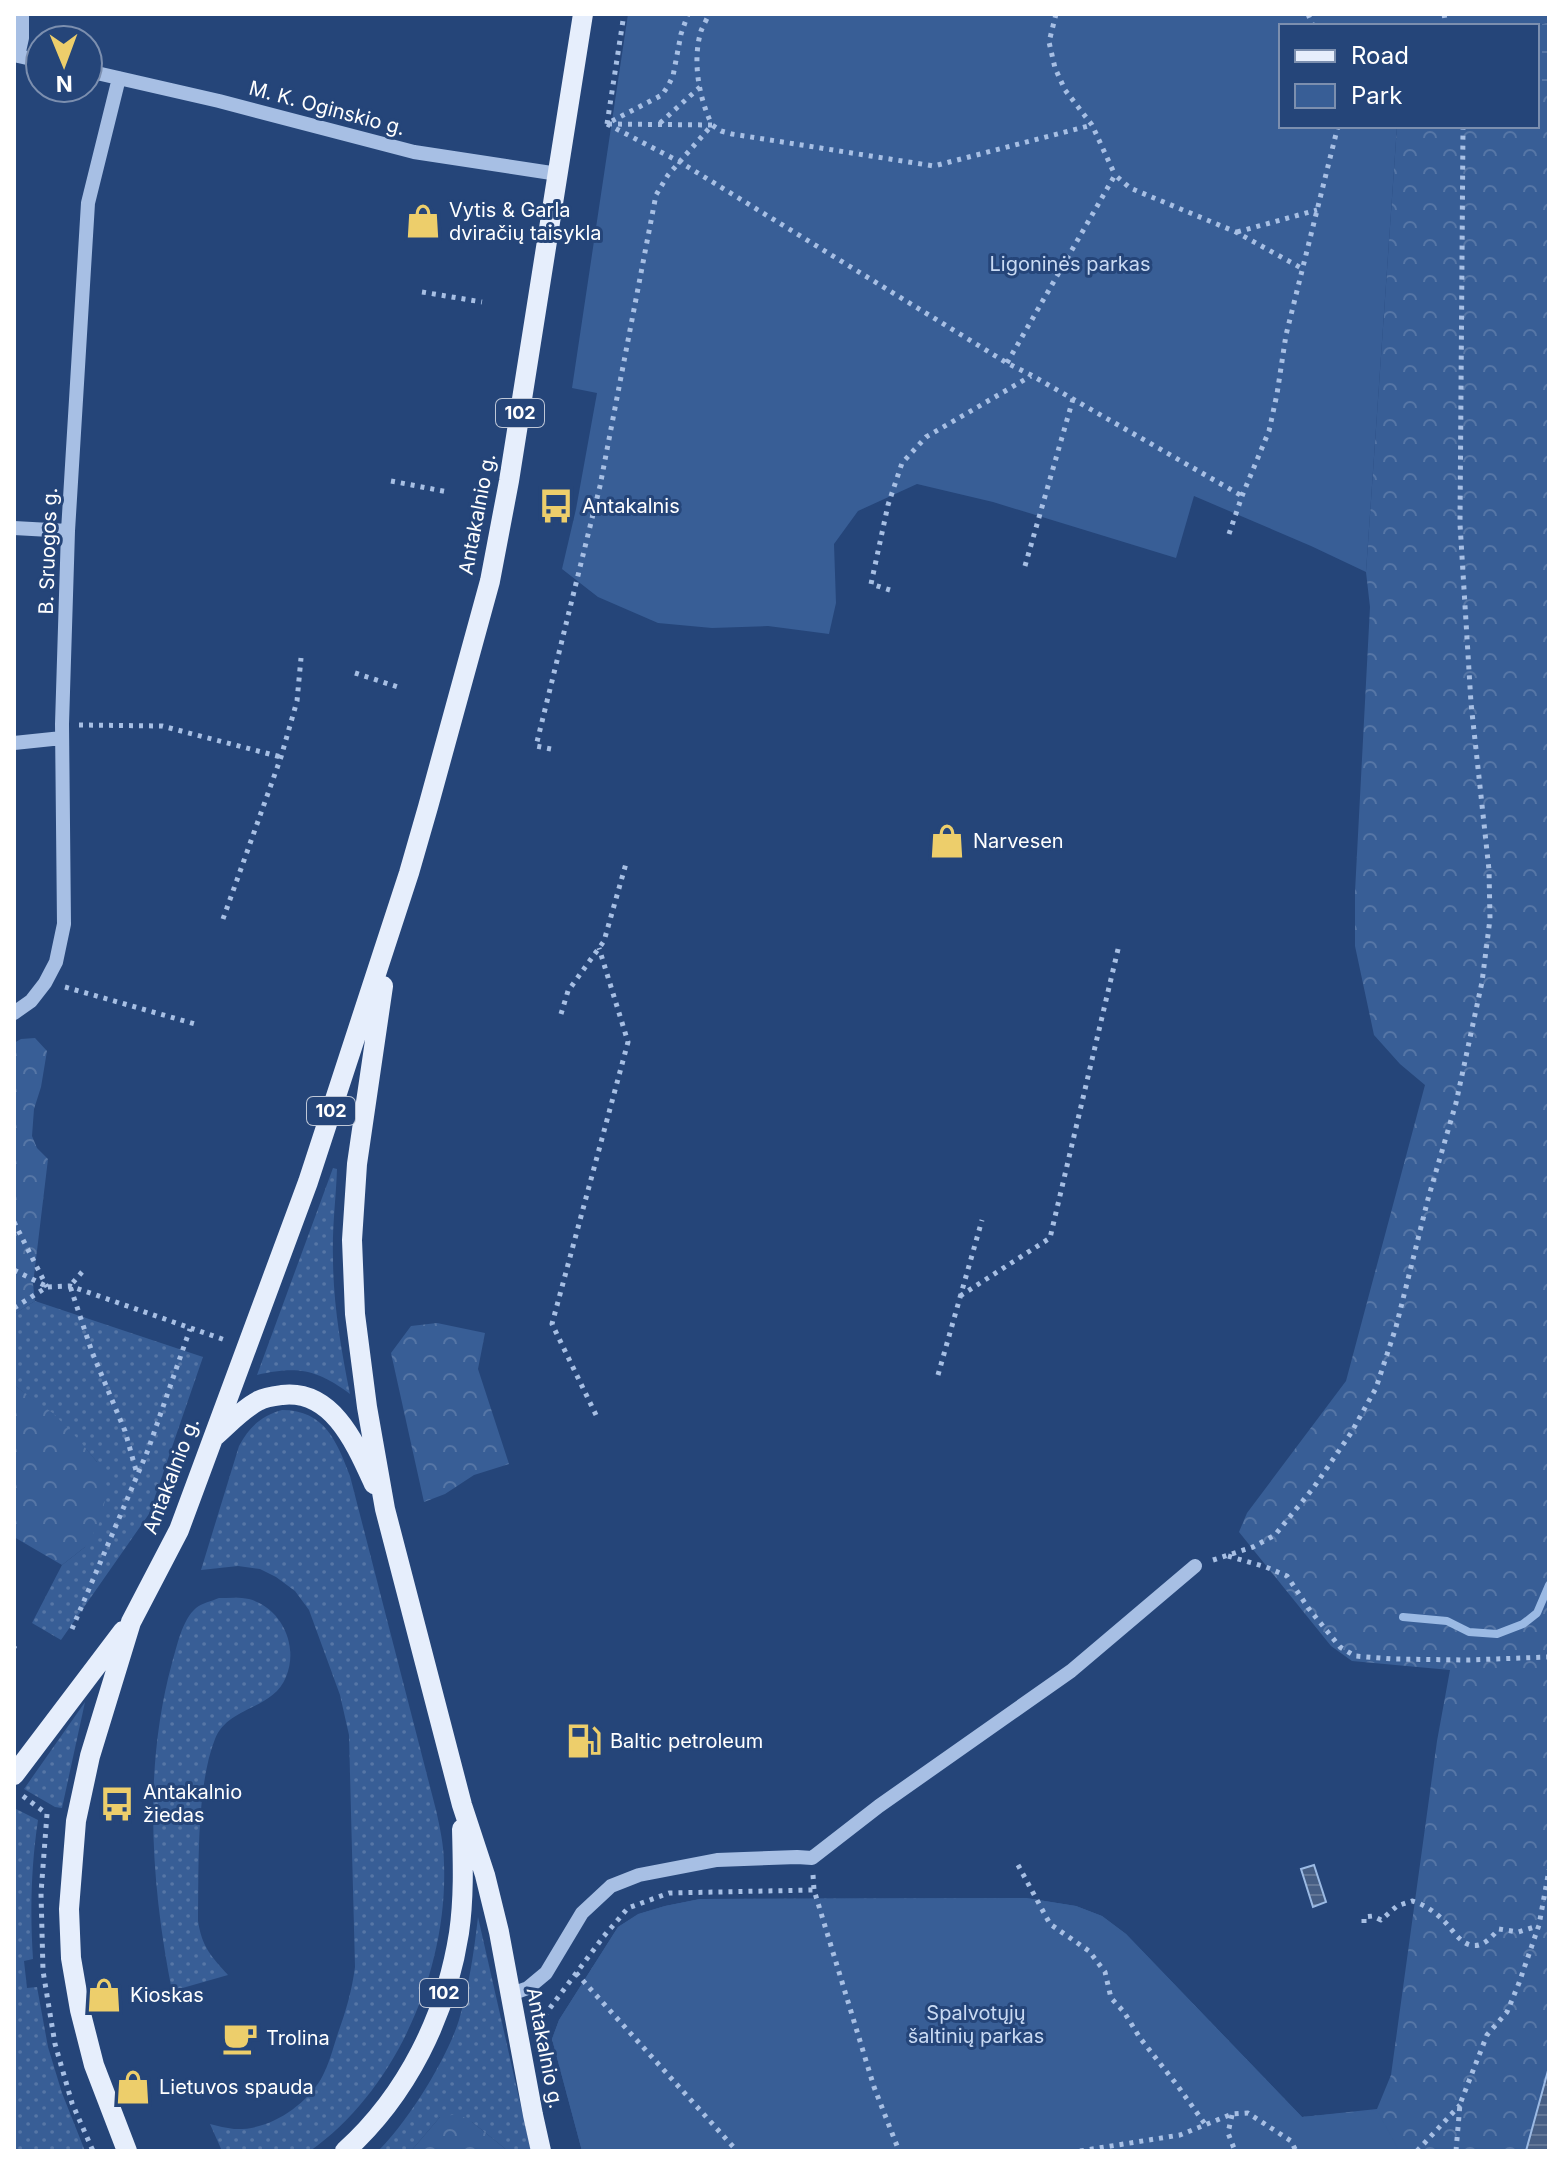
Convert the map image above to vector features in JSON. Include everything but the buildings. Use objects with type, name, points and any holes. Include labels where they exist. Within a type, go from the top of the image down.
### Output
[{"type":"main road","name":"Antakalnio g.","points":[[541,2151],[499,1932],[485,1875],[462,1805],[385,1509],[355,1314],[352,1240],[357,1164],[380,996],[409,873],[490,581],[509,481],[583,14]]},
{"type":"main road","name":"Antakalnio g.","points":[[127,2151],[94,2065],[71,1958],[69,1909],[76,1821],[90,1756],[131,1622],[179,1530],[308,1182],[409,873]]},
{"type":"main road","points":[[211,1441],[258,1401],[292,1394],[310,1397],[336,1417],[347,1431],[385,1509]]},
{"type":"main road","points":[[14,1775],[131,1622]]},
{"type":"main road","name":"102","points":[[345,2151],[377,2118],[406,2079],[430,2034],[459,1933],[464,1877],[462,1805]]},
{"type":"street","points":[[16,56],[22,38],[22,14]]},
{"type":"street","name":"M. K. Oginskio g.","points":[[104,75],[414,152],[558,174]]},
{"type":"street","name":"B. Sruogos g.","points":[[14,1013],[31,1001],[45,983],[56,962],[64,924],[62,731],[68,531],[88,203],[119,78]]},
{"type":"street","points":[[14,528],[68,531]]},
{"type":"street","points":[[14,743],[62,731]]},
{"type":"street","points":[[511,1994],[528,1988],[546,1973],[582,1913],[611,1886],[639,1875],[717,1860],[812,1858],[879,1806],[1071,1671],[1195,1566]]},
{"type":"path","points":[[607,124],[624,14]]},
{"type":"path","points":[[607,124],[662,95],[673,76],[688,14]]},
{"type":"path","points":[[709,14],[701,32],[698,60],[700,86],[704,109],[712,125],[721,131],[934,166],[1092,125]]},
{"type":"path","points":[[1056,14],[1049,42],[1055,68],[1065,90],[1092,125],[1115,175],[1130,188],[1236,232],[1303,269]]},
{"type":"path","points":[[659,124],[700,86]]},
{"type":"path","points":[[607,124],[712,125]]},
{"type":"path","points":[[607,124],[680,162],[1007,363],[1242,496]]},
{"type":"path","points":[[551,749],[536,746],[600,486],[656,195],[668,175],[712,125]]},
{"type":"path","points":[[1229,534],[1269,431],[1286,335],[1338,128]]},
{"type":"path","points":[[1195,1566],[1253,1547],[1275,1535],[1314,1487],[1351,1433],[1376,1388],[1396,1327],[1428,1199],[1450,1127],[1482,982],[1490,919],[1489,870],[1471,703],[1460,524],[1463,128]]},
{"type":"path","points":[[1007,363],[1115,175]]},
{"type":"path","points":[[1236,232],[1317,210]]},
{"type":"path","points":[[422,292],[482,302]]},
{"type":"path","points":[[890,590],[871,584],[888,505],[902,463],[926,437],[1031,375]]},
{"type":"path","points":[[1025,566],[1073,399]]},
{"type":"path","points":[[391,481],[448,492]]},
{"type":"path","points":[[223,919],[281,757],[297,701],[301,658]]},
{"type":"path","points":[[355,673],[398,687]]},
{"type":"path","points":[[62,731],[162,726],[281,757]]},
{"type":"path","points":[[561,1014],[568,991],[604,941],[627,860]]},
{"type":"path","points":[[960,1296],[1050,1238],[1119,945]]},
{"type":"path","points":[[596,1415],[552,1324],[628,1042],[599,948]]},
{"type":"path","points":[[67,988],[195,1024]]},
{"type":"path","points":[[938,1375],[982,1220]]},
{"type":"path","points":[[14,1222],[47,1287]]},
{"type":"path","points":[[14,1270],[47,1287],[70,1286],[218,1338]]},
{"type":"path","points":[[70,1286],[82,1272]]},
{"type":"path","points":[[70,1286],[92,1352],[125,1431],[138,1475]]},
{"type":"path","points":[[14,1308],[47,1287]]},
{"type":"path","points":[[72,1629],[148,1450],[190,1329]]},
{"type":"path","points":[[1228,1556],[1287,1576],[1340,1647],[1355,1656],[1452,1660],[1549,1657]]},
{"type":"path","points":[[26,1798],[40,1809]]},
{"type":"path","points":[[812,1858],[814,1890],[874,2087],[899,2151]]},
{"type":"path","points":[[1018,1865],[1050,1924],[1089,1951],[1105,1972],[1111,1998],[1205,2124]]},
{"type":"path","points":[[1456,2151],[1460,2104],[1487,2035],[1507,2012],[1519,1983],[1539,1925],[1549,1870]]},
{"type":"path","points":[[537,2025],[628,1908],[669,1893],[814,1890]]},
{"type":"path","points":[[1364,1923],[1364,1917],[1373,1916],[1381,1920],[1397,1906],[1412,1901],[1431,1910],[1467,1944],[1478,1945],[1487,1941],[1499,1929],[1518,1932],[1539,1925]]},
{"type":"path","points":[[576,1973],[737,2151]]},
{"type":"path","points":[[1417,2151],[1460,2104]]},
{"type":"path","points":[[1080,2151],[1180,2135],[1232,2114],[1248,2113],[1291,2141],[1296,2151]]},
{"type":"path","points":[[1232,2114],[1228,2133],[1235,2151]]},
{"type":"green space","name":"Ligoninės parkas","points":[[628,14],[1405,14],[1405,24],[1279,24],[1279,128],[1397,128],[1366,572],[1194,496],[1176,558],[993,502],[917,484],[858,511],[834,544],[836,603],[829,634],[768,626],[712,628],[658,623],[598,597],[562,569],[597,393],[572,388]]},
{"type":"green space","points":[[1405,14],[1549,14],[1549,22],[1539,25],[1405,24]]},
{"type":"green space","points":[[1549,22],[1549,94],[1539,94],[1539,25]]},
{"type":"green space","points":[[1539,94],[1549,94],[1549,2067],[1526,2151],[582,2151],[552,2039],[559,2020],[618,1927],[638,1914],[700,1899],[1026,1898],[1076,1906],[1102,1916],[1126,1934],[1302,2117],[1377,2109],[1391,2075],[1437,1741],[1450,1670],[1352,1661],[1331,1646],[1239,1532],[1247,1513],[1346,1381],[1425,1085],[1400,1064],[1374,1035],[1355,946],[1370,607],[1366,572],[1397,128],[1539,128]]},
{"type":"green space","points":[[35,1038],[47,1051],[34,1109],[32,1136],[37,1148],[48,1159],[33,1284],[35,1301],[14,1314],[14,1043]]},
{"type":"green space","points":[[333,1168],[337,1169],[334,1291],[350,1394],[327,1379],[306,1372],[295,1370],[257,1375]]},
{"type":"green space","points":[[35,1301],[203,1357],[149,1514],[61,1640],[32,1623],[62,1565],[85,1547],[97,1462],[58,1421],[14,1385],[14,1314]]},
{"type":"green space","points":[[437,1323],[485,1333],[478,1369],[509,1464],[474,1475],[445,1494],[424,1502],[391,1353],[411,1326]]},
{"type":"green space","points":[[14,1385],[54,1414],[78,1439],[97,1462],[108,1489],[99,1524],[85,1547],[62,1565],[14,1537]]},
{"type":"green space","points":[[282,1410],[297,1411],[319,1422],[334,1440],[350,1476],[442,1837],[443,1904],[437,1944],[411,2024],[392,2061],[368,2095],[341,2125],[310,2151],[222,2151],[210,2124],[234,2129],[260,2126],[295,2108],[314,2089],[331,2056],[355,1967],[349,1735],[340,1695],[309,1610],[295,1591],[260,1569],[238,1566],[201,1570],[239,1446],[256,1423]]},
{"type":"green space","points":[[219,1598],[249,1599],[271,1611],[279,1619],[289,1641],[289,1665],[280,1688],[221,1728],[204,1780],[198,1921],[208,1951],[228,1975],[172,1991],[155,1869],[153,1827],[157,1744],[172,1663],[184,1626],[196,1608]]},
{"type":"green space","points":[[85,1702],[62,1808],[55,1807],[24,1789]]},
{"type":"green space","points":[[14,1808],[38,1820],[32,1890],[33,1959],[24,1961],[27,1988],[37,1987],[48,2047],[85,2151],[14,2151]]},
{"type":"green space","name":"Spalvotųjų šaltinių parkas","points":[[1026,1898],[1076,1906],[1102,1916],[1126,1934],[1302,2117],[1377,2110],[1399,2151],[582,2151],[552,2039],[559,2020],[618,1927],[639,1914],[700,1899]]},
{"type":"green space","points":[[478,1917],[531,2151],[508,2151],[472,2122],[440,2117],[411,2151],[378,2151],[413,2108],[453,2036],[468,1982]]},
{"type":"green space","points":[[458,2114],[508,2151],[411,2151],[440,2117]]},
{"type":"shaded area","points":[[1314,1865],[1326,1902],[1313,1907],[1301,1869]]},
{"type":"shaded area","points":[[1549,2067],[1549,2151],[1526,2151]]},
{"type":"waterway","points":[[1403,1617],[1447,1621],[1469,1632],[1497,1634],[1523,1624],[1537,1613],[1549,1585]]},
{"type":"place","name":"Vytis & Garla dviračių taisykla","points":[[423,221]]},
{"type":"place","name":"Antakalnis","points":[[556,506]]},
{"type":"place","name":"Narvesen","points":[[947,841]]},
{"type":"place","name":"Baltic petroleum","points":[[584,1741]]},
{"type":"place","name":"Antakalnio žiedas","points":[[117,1804]]},
{"type":"place","name":"Kioskas","points":[[104,1995]]},
{"type":"place","name":"Trolina","points":[[240,2038]]},
{"type":"place","name":"Lietuvos spauda","points":[[133,2087]]}]
